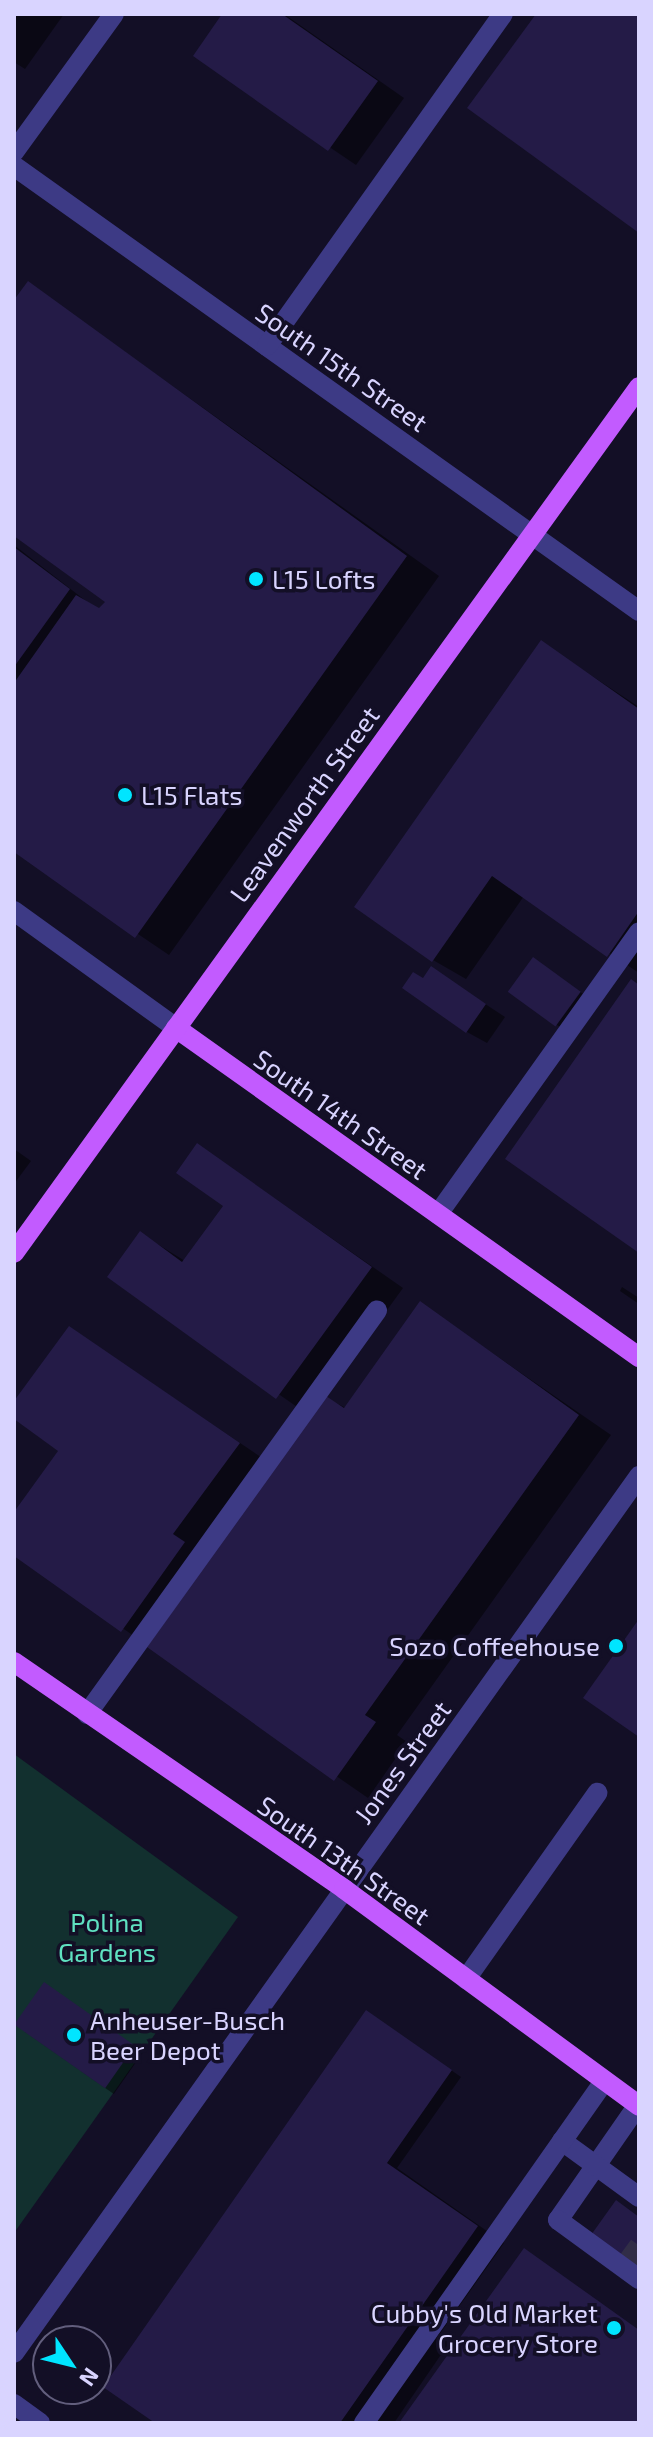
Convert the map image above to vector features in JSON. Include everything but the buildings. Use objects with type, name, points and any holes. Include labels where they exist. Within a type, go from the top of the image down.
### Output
[{"type":"main road","name":"Leavenworth Street","points":[[14,1253],[639,387]]},
{"type":"main road","name":"South 14th Street","points":[[176,1028],[639,1357]]},
{"type":"main road","name":"South 13th Street","points":[[14,1662],[344,1889],[639,2106]]},
{"type":"street","points":[[14,152],[114,14]]},
{"type":"street","points":[[267,346],[503,14]]},
{"type":"street","name":"South 15th Street","points":[[14,166],[639,611]]},
{"type":"street","name":"South 14th Street","points":[[14,911],[176,1028]]},
{"type":"street","points":[[438,1214],[639,932]]},
{"type":"street","points":[[87,1714],[377,1310]]},
{"type":"street","name":"Jones Street","points":[[14,2353],[639,1476]]},
{"type":"street","points":[[466,1979],[597,1793]]},
{"type":"street","points":[[364,2423],[604,2081]]},
{"type":"street","points":[[630,2269],[558,2220],[639,2106]]},
{"type":"street","points":[[562,2141],[639,2197]]},
{"type":"street","points":[[14,2404],[40,2423]]},
{"type":"green space","name":"Polina Gardens","points":[[14,1754],[238,1917],[14,2233]]},
{"type":"tunnel","points":[[628,2261],[639,2246]]},
{"type":"place","name":"L15 Lofts","points":[[256,579]]},
{"type":"place","name":"L15 Flats","points":[[125,795]]},
{"type":"place","name":"Sozo Coffeehouse","points":[[616,1646]]},
{"type":"place","name":"Anheuser-Busch Beer Depot","points":[[74,2035]]},
{"type":"place","name":"Cubby's Old Market Grocery Store","points":[[614,2328]]}]
